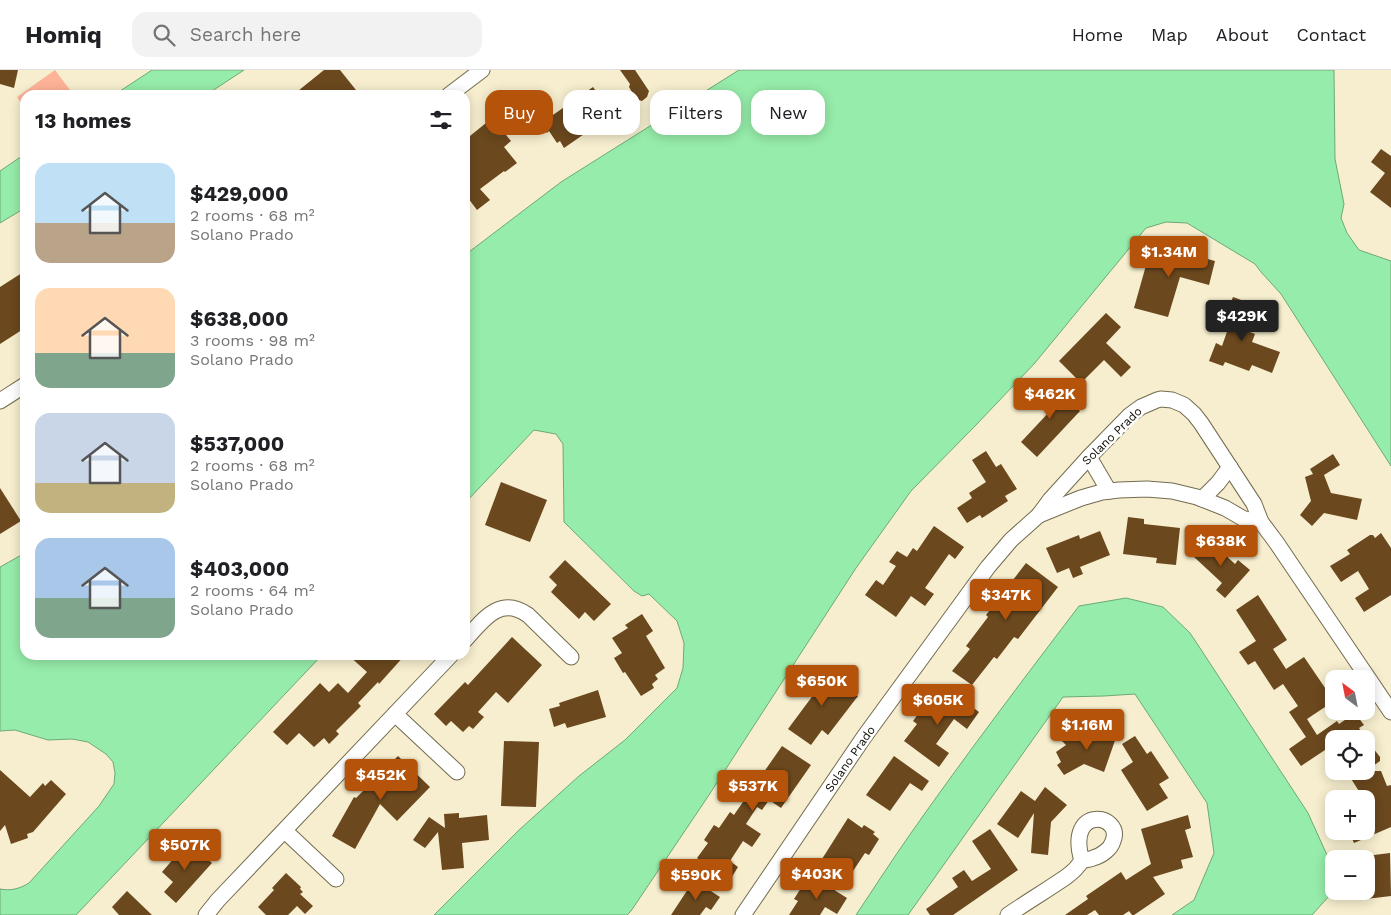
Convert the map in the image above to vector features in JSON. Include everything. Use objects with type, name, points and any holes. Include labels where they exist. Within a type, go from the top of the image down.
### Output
[{"type":"street","points":[[456,90],[482,70]]},
{"type":"street","points":[[0,401],[20,388]]},
{"type":"street","name":"Solano Prado","points":[[743,915],[864,737],[984,572],[1010,540],[1039,515],[1089,457],[1136,410],[1150,402],[1162,399],[1178,402],[1189,409],[1201,423],[1254,504],[1261,522],[1282,550],[1391,712]]},
{"type":"street","points":[[1089,457],[1109,491]]},
{"type":"street","points":[[1202,499],[1218,483],[1230,466]]},
{"type":"street","name":"Solano Prado","points":[[1039,515],[1081,498],[1109,491],[1147,489],[1185,494],[1225,508],[1244,519],[1261,522]]},
{"type":"street","points":[[470,635],[494,612],[507,607],[514,607],[528,615],[571,657]]},
{"type":"street","points":[[206,915],[218,900],[446,660]]},
{"type":"street","points":[[395,714],[457,772]]},
{"type":"street","points":[[285,831],[336,879]]},
{"type":"street","points":[[1008,915],[1077,868],[1082,861]]},
{"type":"shaded area","points":[[55,70],[70,90],[27,90]]},
{"type":"shaded area","points":[[152,70],[244,70],[214,90],[122,90]]},
{"type":"shaded area","points":[[739,70],[1334,70],[1335,159],[1344,204],[1341,218],[1347,233],[1359,250],[1391,261],[1391,466],[1281,294],[1255,264],[1187,223],[1166,222],[1146,228],[1034,364],[911,491],[856,568],[709,795],[627,915],[434,915],[519,830],[579,776],[625,740],[677,688],[683,668],[684,643],[677,621],[649,594],[642,596],[634,591],[564,522],[563,444],[556,434],[534,430],[470,498],[470,251],[561,182],[636,135],[640,135],[640,132],[650,126],[650,135],[741,135],[741,90],[707,90]]},
{"type":"shaded area","points":[[20,157],[20,211],[0,223],[0,171]]},
{"type":"shaded area","points":[[20,556],[20,660],[317,660],[76,915],[0,915],[0,889],[15,889],[29,883],[99,806],[114,784],[115,773],[113,762],[106,754],[88,742],[72,739],[48,740],[15,730],[0,731],[0,567]]},
{"type":"shaded area","points":[[1126,598],[1163,607],[1190,633],[1308,813],[1325,851],[1326,900],[1312,915],[1172,915],[1194,900],[1214,853],[1207,803],[1135,694],[1063,697],[908,915],[856,915],[952,776],[1079,606]]},
{"type":"building","points":[[0,70],[18,70],[14,88],[0,84]]},
{"type":"building","points":[[324,70],[340,70],[356,90],[299,90]]},
{"type":"building","points":[[620,70],[635,70],[649,91],[647,97],[640,100],[640,90],[631,90],[630,84]]},
{"type":"building","points":[[563,108],[563,135],[583,135],[564,148],[560,141],[557,143],[552,135],[553,115]]},
{"type":"building","points":[[485,124],[485,135],[506,135],[511,141],[504,147],[517,163],[480,189],[490,200],[477,210],[470,201],[470,136]]},
{"type":"building","points":[[1381,149],[1391,156],[1391,208],[1370,192],[1385,173],[1371,162]]},
{"type":"building","points":[[1152,244],[1215,261],[1209,285],[1180,277],[1168,317],[1134,308]]},
{"type":"building","points":[[20,274],[20,331],[0,344],[0,287]]},
{"type":"building","points":[[1233,297],[1255,305],[1245,330],[1255,334],[1252,342],[1280,352],[1272,373],[1252,365],[1249,371],[1225,362],[1223,366],[1209,361],[1216,343],[1222,346],[1229,326],[1222,324]]},
{"type":"building","points":[[1106,313],[1121,327],[1106,343],[1131,367],[1121,377],[1104,360],[1081,383],[1059,361]]},
{"type":"building","points":[[1048,382],[1080,411],[1037,457],[1021,442],[1051,410],[1036,395]]},
{"type":"building","points":[[986,451],[996,467],[1001,464],[1017,489],[1005,496],[1008,501],[982,518],[980,515],[967,523],[957,508],[972,498],[969,493],[986,482],[972,460]]},
{"type":"building","points":[[1333,454],[1340,465],[1324,475],[1331,493],[1362,499],[1357,520],[1324,513],[1312,526],[1300,515],[1311,501],[1305,477],[1313,474],[1310,469]]},
{"type":"building","points":[[501,482],[547,500],[530,542],[485,525]]},
{"type":"building","points":[[0,488],[20,522],[0,534]]},
{"type":"building","points":[[1128,517],[1144,519],[1144,524],[1180,528],[1176,565],[1156,563],[1157,558],[1123,554]]},
{"type":"building","points":[[934,526],[964,547],[955,559],[949,554],[925,588],[934,594],[925,606],[911,596],[896,617],[865,595],[876,580],[883,585],[896,566],[889,562],[897,551],[907,557],[913,548],[917,551]]},
{"type":"building","points":[[1100,531],[1110,555],[1080,567],[1083,574],[1073,578],[1069,568],[1057,573],[1046,548],[1079,535],[1080,539]]},
{"type":"building","points":[[1381,533],[1391,548],[1391,595],[1364,612],[1355,598],[1369,589],[1358,571],[1341,582],[1330,566],[1350,554],[1347,550],[1370,535],[1373,535],[1375,538]]},
{"type":"building","points":[[1208,539],[1235,564],[1238,560],[1250,570],[1225,598],[1216,590],[1222,583],[1193,556]]},
{"type":"building","points":[[565,560],[611,604],[594,621],[585,612],[579,619],[551,592],[557,585],[549,577]]},
{"type":"building","points":[[1026,563],[1058,587],[1018,639],[1014,637],[997,659],[994,657],[972,685],[952,671],[970,649],[966,646],[988,617],[986,615]]},
{"type":"building","points":[[1258,595],[1287,640],[1273,649],[1286,669],[1304,657],[1325,688],[1325,707],[1307,719],[1317,735],[1337,721],[1339,724],[1345,720],[1360,720],[1364,725],[1359,728],[1360,730],[1325,730],[1325,750],[1301,766],[1289,749],[1306,737],[1289,712],[1298,706],[1283,684],[1274,690],[1255,661],[1248,665],[1239,652],[1256,641],[1236,610]]},
{"type":"building","points":[[642,614],[653,631],[646,636],[665,668],[655,675],[658,679],[652,684],[654,688],[641,696],[614,658],[622,653],[612,638],[628,628],[625,625]]},
{"type":"building","points":[[512,637],[542,665],[508,703],[496,692],[478,712],[484,717],[473,729],[469,726],[463,732],[451,721],[446,726],[434,714],[465,682],[468,685]]},
{"type":"building","points":[[354,660],[401,660],[379,684],[378,682],[358,703],[361,706],[336,731],[339,734],[329,744],[324,738],[314,747],[299,733],[287,745],[273,732],[320,683],[329,692],[338,683],[348,693],[367,672]]},
{"type":"building","points":[[819,667],[858,696],[828,735],[822,730],[811,745],[788,729],[814,694],[804,687]]},
{"type":"building","points":[[598,690],[606,717],[567,728],[565,723],[554,727],[549,709],[560,706],[559,703]]},
{"type":"building","points":[[932,695],[948,706],[956,695],[979,712],[967,729],[954,719],[936,744],[949,753],[939,767],[904,741],[917,724],[913,721]]},
{"type":"building","points":[[1106,724],[1119,729],[1104,772],[1084,764],[1064,775],[1057,765],[1061,762],[1056,752],[1066,745],[1062,741],[1073,734],[1078,740],[1100,739]]},
{"type":"building","points":[[1135,736],[1147,754],[1151,751],[1169,778],[1159,784],[1168,798],[1147,811],[1121,770],[1133,762],[1122,744]]},
{"type":"building","points":[[504,741],[539,742],[536,807],[501,806]]},
{"type":"building","points":[[782,746],[811,765],[781,808],[769,800],[762,810],[757,807],[746,824],[761,834],[752,847],[743,841],[730,861],[738,867],[730,880],[697,858],[708,843],[704,840],[714,825],[719,828],[730,812],[734,815]]},
{"type":"building","points":[[1375,751],[1380,757],[1380,761],[1375,765]]},
{"type":"building","points":[[398,756],[430,787],[397,821],[380,804],[355,849],[332,836],[354,797],[356,798]]},
{"type":"building","points":[[894,756],[929,781],[922,791],[910,783],[890,811],[866,795]]},
{"type":"building","points":[[0,770],[30,797],[43,783],[45,786],[51,780],[66,794],[33,832],[27,834],[28,838],[11,844],[5,825],[0,831]]},
{"type":"building","points":[[1375,771],[1381,771],[1387,786],[1391,785],[1391,827],[1375,834],[1375,790],[1358,790],[1352,780],[1375,780]]},
{"type":"building","points":[[1045,787],[1067,805],[1051,822],[1048,855],[1031,853],[1034,813],[1018,838],[997,824],[1021,791],[1035,801]]},
{"type":"building","points":[[459,813],[459,818],[487,815],[489,840],[462,843],[464,868],[442,870],[438,832],[425,848],[413,840],[429,817],[445,828],[444,814]]},
{"type":"building","points":[[1188,815],[1191,828],[1185,830],[1193,857],[1181,860],[1183,868],[1153,877],[1165,894],[1134,915],[1129,911],[1123,915],[1099,915],[1095,910],[1087,915],[1065,915],[1088,899],[1086,896],[1121,872],[1126,880],[1151,864],[1141,829]]},
{"type":"building","points":[[848,818],[862,828],[864,825],[875,832],[873,834],[879,839],[869,855],[865,853],[849,877],[822,859]]},
{"type":"building","points":[[990,829],[1018,870],[953,915],[930,915],[926,909],[958,887],[952,878],[964,870],[972,881],[991,869],[972,841]]},
{"type":"building","points":[[188,842],[212,863],[176,903],[164,892],[173,882],[162,872]]},
{"type":"building","points":[[1390,853],[1391,896],[1375,898],[1375,855]]},
{"type":"building","points":[[286,873],[301,887],[300,889],[303,892],[300,894],[313,906],[305,914],[297,906],[288,915],[266,915],[258,907],[274,890],[272,888]]},
{"type":"building","points":[[694,880],[720,897],[711,910],[706,907],[700,915],[671,915]]},
{"type":"building","points":[[806,880],[817,887],[820,881],[847,898],[837,914],[825,907],[820,915],[789,915],[798,901],[794,899]]},
{"type":"building","points":[[127,891],[152,915],[119,915],[112,907]]}]
